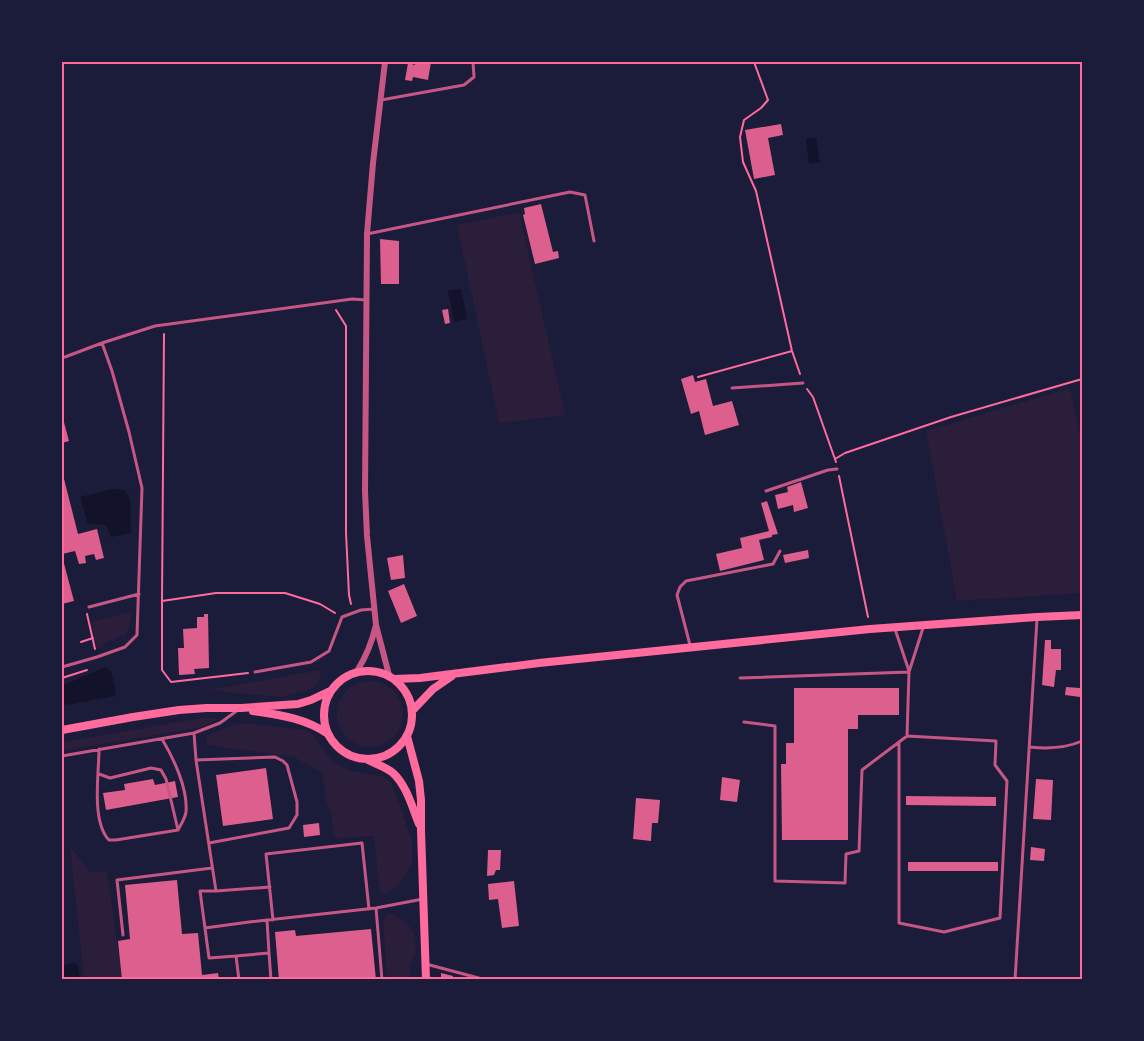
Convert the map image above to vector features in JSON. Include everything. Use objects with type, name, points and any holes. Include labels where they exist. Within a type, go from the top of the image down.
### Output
[{"type":"main road","points":[[392,677],[407,693],[411,702],[411,724],[407,736],[386,756],[376,759],[355,758],[334,744],[323,717],[330,691],[346,675],[357,671],[373,670],[392,677],[420,678],[539,663],[870,629],[1083,615]]},
{"type":"main road","points":[[412,711],[453,674]]},
{"type":"main road","points":[[62,730],[179,710],[298,704],[330,691]]},
{"type":"main road","points":[[241,708],[312,724],[328,734]]},
{"type":"main road","points":[[407,736],[419,781],[421,800],[426,980]]},
{"type":"main road","points":[[367,759],[393,773],[400,782],[408,795],[421,830]]},
{"type":"street","points":[[385,62],[367,234],[365,491],[376,625],[392,677]]},
{"type":"street","points":[[357,671],[371,645],[376,625]]},
{"type":"lane","points":[[381,100],[464,85],[474,78],[473,62]]},
{"type":"lane","points":[[367,234],[570,192],[585,195],[594,241]]},
{"type":"lane","points":[[65,357],[155,326],[352,299],[367,300]]},
{"type":"lane","points":[[62,667],[98,657],[125,646],[137,635],[142,488],[129,432],[102,343]]},
{"type":"lane","points":[[732,388],[803,383]]},
{"type":"lane","points":[[766,491],[837,469]]},
{"type":"lane","points":[[691,647],[677,595],[680,587],[686,581],[773,564],[780,551]]},
{"type":"lane","points":[[89,607],[139,594]]},
{"type":"lane","points":[[255,672],[311,662],[329,651],[342,618],[361,610],[375,609]]},
{"type":"lane","points":[[1015,980],[1037,617]]},
{"type":"lane","points":[[907,736],[909,672],[924,626]]},
{"type":"lane","points":[[894,627],[909,672]]},
{"type":"lane","points":[[740,678],[909,672]]},
{"type":"lane","points":[[62,756],[194,733],[220,723],[241,708]]},
{"type":"lane","points":[[744,722],[775,726],[775,881],[846,883],[846,854],[859,851],[862,770],[907,736],[996,741],[995,765],[1007,781],[1000,918],[944,932],[899,923],[899,743]]},
{"type":"lane","points":[[194,733],[216,891]]},
{"type":"lane","points":[[99,749],[99,774],[96,787],[98,811],[104,834],[110,840],[116,840],[178,830],[184,820],[186,811],[183,787],[171,754],[162,739]]},
{"type":"lane","points":[[1030,747],[1047,749],[1083,741]]},
{"type":"lane","points":[[196,760],[275,757],[287,765],[297,801],[297,815],[289,828],[209,843]]},
{"type":"lane","points":[[99,774],[110,778],[151,768],[161,770],[166,779],[178,830]]},
{"type":"lane","points":[[273,920],[267,854],[362,843],[369,909]]},
{"type":"lane","points":[[123,935],[117,880],[212,868]]},
{"type":"lane","points":[[269,953],[209,958],[200,891],[270,887]]},
{"type":"lane","points":[[205,928],[369,909],[424,899]]},
{"type":"lane","points":[[376,908],[381,980]]},
{"type":"lane","points":[[267,920],[271,980]]},
{"type":"lane","points":[[236,956],[238,980]]},
{"type":"lane","points":[[426,964],[486,980]]},
{"type":"path","points":[[754,62],[768,100],[744,120],[740,137],[743,162],[756,191],[792,351],[803,383],[813,397],[835,459],[870,629]]},
{"type":"path","points":[[331,302],[346,326],[346,533],[349,595],[353,614]]},
{"type":"path","points":[[164,334],[162,670],[171,682],[255,672]]},
{"type":"path","points":[[698,377],[792,351]]},
{"type":"path","points":[[835,459],[846,453],[951,417],[1083,379]]},
{"type":"path","points":[[162,601],[216,593],[285,593],[320,604],[342,618]]},
{"type":"path","points":[[89,607],[85,608],[95,649]]},
{"type":"path","points":[[81,642],[93,638]]},
{"type":"shaded area","points":[[816,138],[820,162],[809,164],[806,139]]},
{"type":"shaded area","points":[[519,212],[565,415],[499,423],[457,225]]},
{"type":"shaded area","points":[[461,289],[467,319],[454,322],[448,291]]},
{"type":"shaded area","points":[[1070,388],[1082,445],[1082,593],[957,601],[926,431]]},
{"type":"shaded area","points":[[113,489],[124,490],[129,497],[131,533],[111,537],[106,525],[88,524],[80,497]]},
{"type":"shaded area","points":[[131,612],[130,625],[125,636],[122,635],[97,649],[91,622]]},
{"type":"shaded area","points":[[105,667],[111,671],[115,696],[66,705],[63,701],[62,686]]},
{"type":"shaded area","points":[[321,670],[314,688],[281,697],[207,690]]},
{"type":"shaded area","points":[[370,681],[382,684],[393,691],[400,702],[403,714],[400,726],[393,737],[382,744],[370,747],[358,744],[347,737],[340,726],[337,714],[340,702],[347,691],[358,684]]},
{"type":"shaded area","points":[[202,718],[216,718],[217,720],[204,727],[62,751],[62,742]]},
{"type":"shaded area","points":[[243,723],[306,730],[314,736],[333,762],[350,771],[381,776],[390,781],[412,842],[412,864],[399,885],[388,893],[381,893],[374,836],[334,838],[331,811],[327,805],[322,773],[294,757],[207,745],[206,736]]},
{"type":"shaded area","points":[[70,846],[90,872],[107,871],[122,979],[84,979]]},
{"type":"shaded area","points":[[387,913],[407,923],[414,934],[416,948],[410,967],[411,979],[387,979],[383,920]]},
{"type":"shaded area","points":[[76,963],[80,979],[62,979],[63,967]]},
{"type":"building","points":[[415,62],[431,62],[428,80],[413,77],[412,81],[405,80],[408,63],[415,65]]},
{"type":"building","points":[[781,124],[783,135],[768,138],[775,175],[754,179],[745,130]]},
{"type":"building","points":[[541,204],[553,252],[558,251],[559,258],[535,264],[523,215],[525,214],[524,208]]},
{"type":"building","points":[[380,239],[399,241],[399,284],[381,284]]},
{"type":"building","points":[[448,309],[450,323],[445,324],[442,310]]},
{"type":"building","points":[[693,375],[695,382],[706,379],[713,406],[732,401],[739,425],[705,435],[699,411],[691,414],[681,379]]},
{"type":"building","points":[[62,415],[69,441],[62,443]]},
{"type":"building","points":[[62,471],[78,534],[97,529],[104,558],[96,560],[94,554],[85,556],[86,563],[79,564],[75,551],[62,554]]},
{"type":"building","points":[[801,482],[808,508],[794,512],[793,505],[778,509],[775,495],[788,492],[787,487]]},
{"type":"building","points":[[767,501],[778,534],[759,540],[764,560],[720,571],[716,554],[742,548],[740,538],[769,531],[761,503]]},
{"type":"building","points":[[808,550],[809,558],[785,563],[783,555]]},
{"type":"building","points":[[403,555],[405,578],[391,580],[387,558]]},
{"type":"building","points":[[62,556],[74,601],[62,604]]},
{"type":"building","points":[[404,584],[417,616],[401,623],[388,591]]},
{"type":"building","points":[[204,614],[208,614],[209,668],[194,669],[195,674],[179,675],[178,648],[184,648],[183,629],[197,628],[197,617],[204,617]]},
{"type":"building","points":[[1045,640],[1051,640],[1051,649],[1061,649],[1061,670],[1056,670],[1054,687],[1042,685]]},
{"type":"building","points":[[1066,687],[1080,688],[1080,697],[1065,695]]},
{"type":"building","points":[[794,688],[899,688],[899,715],[858,715],[858,729],[848,729],[848,840],[782,840],[781,764],[786,764],[786,743],[794,743]]},
{"type":"building","points":[[266,768],[273,819],[223,826],[216,775]]},
{"type":"building","points":[[722,777],[740,780],[737,802],[720,800]]},
{"type":"building","points":[[153,779],[155,785],[175,781],[178,797],[106,810],[103,793],[125,790],[124,784]]},
{"type":"building","points":[[1036,779],[1053,780],[1051,820],[1033,819]]},
{"type":"building","points":[[906,796],[996,797],[996,806],[906,805]]},
{"type":"building","points":[[636,798],[660,800],[658,823],[652,823],[651,841],[633,839]]},
{"type":"building","points":[[319,823],[320,835],[304,837],[303,825]]},
{"type":"building","points":[[1031,847],[1045,849],[1044,861],[1030,860]]},
{"type":"building","points":[[488,850],[501,850],[500,870],[496,870],[494,875],[487,876]]},
{"type":"building","points":[[908,862],[998,862],[998,871],[908,871]]},
{"type":"building","points":[[177,880],[182,934],[198,933],[202,975],[218,973],[219,980],[184,980],[183,977],[122,980],[118,941],[130,939],[125,885]]},
{"type":"building","points":[[514,881],[519,926],[502,928],[498,899],[489,900],[488,884]]},
{"type":"building","points":[[371,929],[376,980],[279,980],[275,932],[295,930],[296,936]]},
{"type":"building","points":[[441,973],[453,976],[453,980],[441,980]]}]
